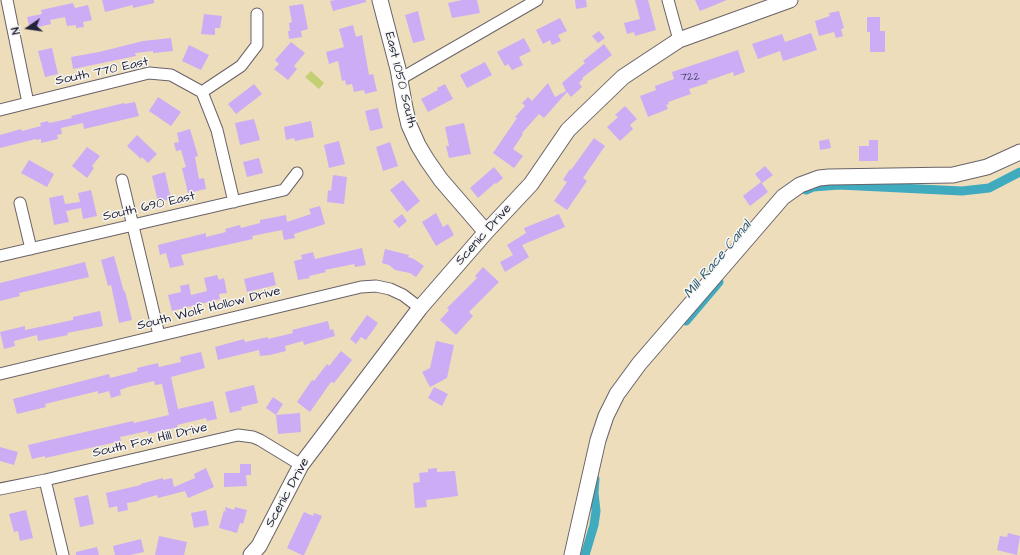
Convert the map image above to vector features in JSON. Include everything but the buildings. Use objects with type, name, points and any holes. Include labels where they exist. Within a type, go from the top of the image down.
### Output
[{"type":"street","points":[[7,0],[28,103]]},
{"type":"street","name":"East 1050 South","points":[[380,0],[400,79],[404,108],[418,145],[441,180],[486,232]]},
{"type":"street","points":[[400,79],[537,0]]},
{"type":"street","points":[[668,0],[679,40]]},
{"type":"street","name":"Scenic Drive","points":[[251,555],[260,546],[301,465],[420,308],[486,232],[531,184],[568,130],[623,77],[679,40],[790,0]]},
{"type":"street","points":[[234,202],[218,130],[202,92],[241,66],[256,45],[257,14]]},
{"type":"street","name":"South 770 East","points":[[0,110],[149,73],[171,75],[202,92]]},
{"type":"street","points":[[572,555],[598,440],[606,416],[617,394],[639,364],[783,197],[800,185],[819,178],[953,175],[987,168],[1020,152]]},
{"type":"street","name":"South 690 East","points":[[0,256],[284,190],[297,173]]},
{"type":"street","points":[[122,180],[159,335]]},
{"type":"street","points":[[20,203],[31,249]]},
{"type":"street","name":"South Wolf Hollow Drive","points":[[0,374],[368,286],[383,287],[397,291],[420,308]]},
{"type":"street","name":"South Fox Hill Drive","points":[[0,489],[46,480],[238,436],[253,437],[260,440],[301,465]]},
{"type":"street","points":[[46,480],[63,555]]},
{"type":"green space","points":[[311,71],[324,83],[319,89],[305,77]]},
{"type":"waterway","name":"Mill Race Canal","points":[[806,190],[813,187],[839,185],[962,191],[989,188],[1020,172]]},
{"type":"waterway","name":"Mill Race Canal","points":[[686,321],[719,282]]},
{"type":"waterway","name":"Mill Race Canal","points":[[585,555],[594,525],[596,511],[594,493],[595,479]]}]
